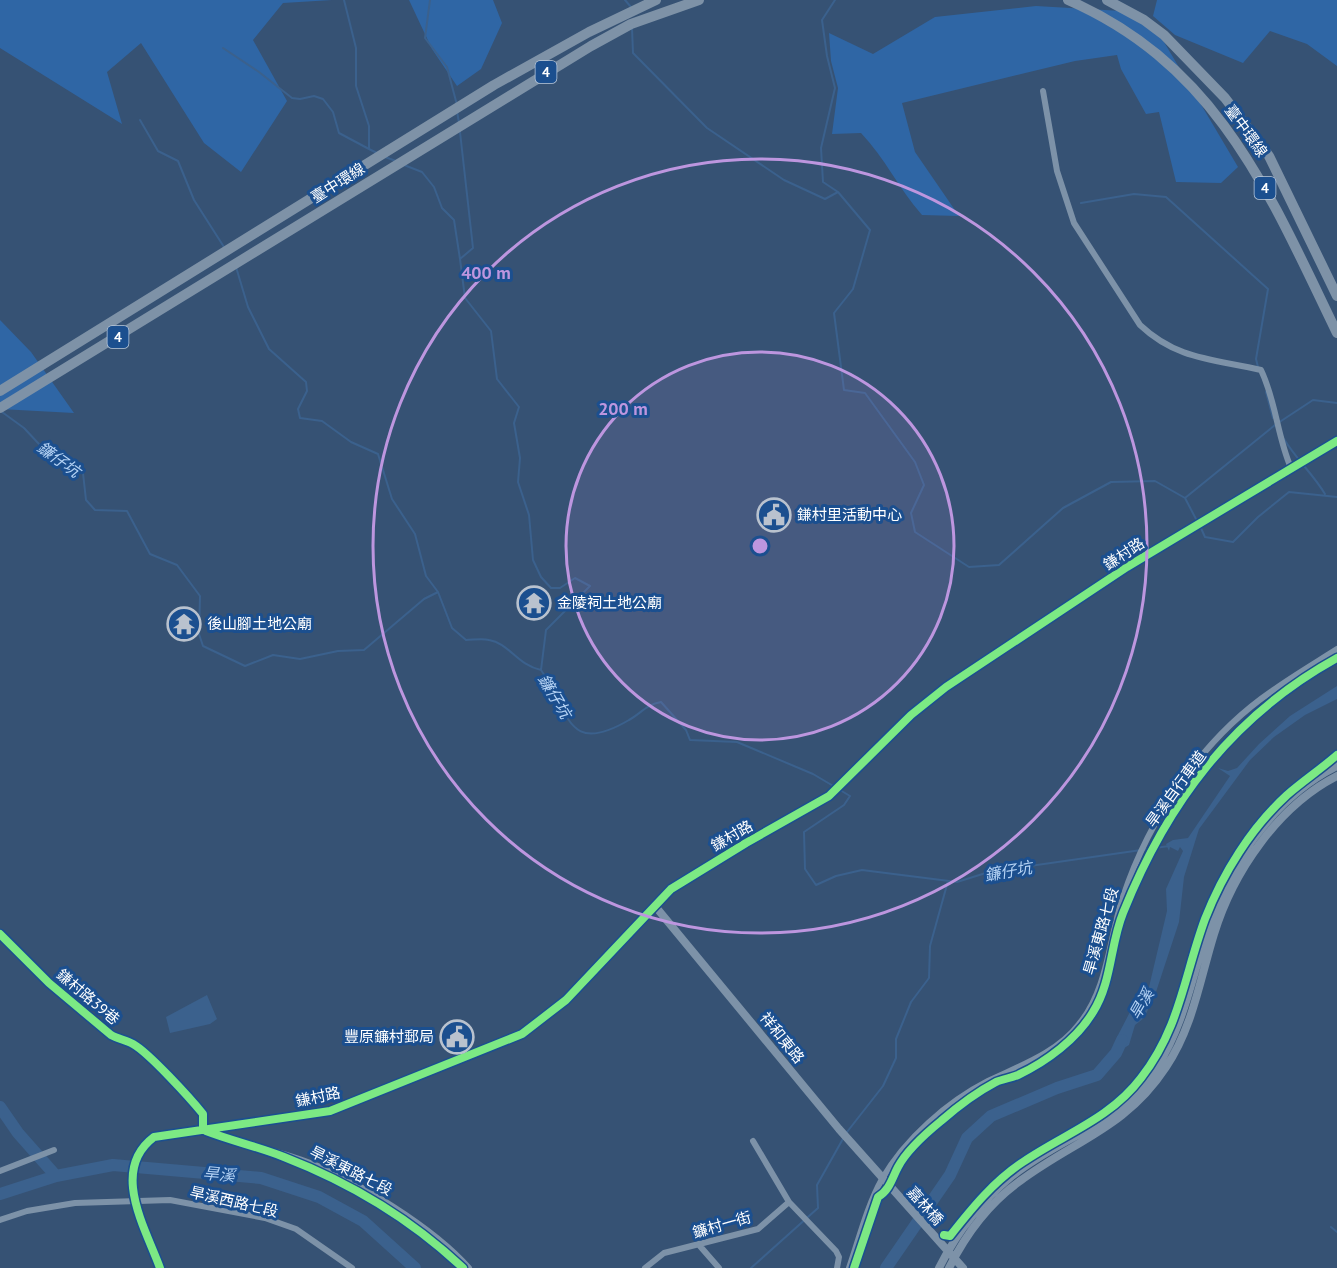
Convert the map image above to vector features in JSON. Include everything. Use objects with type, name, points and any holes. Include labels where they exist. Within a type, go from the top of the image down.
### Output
[{"type":"highway","name":"臺中環線","points":[[0,391],[457,109],[631,10],[656,0]]},
{"type":"highway","name":"臺中環線","points":[[1,407],[459,125],[633,24],[699,0]]},
{"type":"highway","name":"臺中環線","points":[[1068,0],[1119,25],[1166,60],[1214,111],[1255,168],[1337,333]]},
{"type":"highway","name":"臺中環線","points":[[1107,0],[1144,20],[1184,52],[1225,98],[1269,156],[1337,296]]},
{"type":"street","points":[[1043,91],[1057,171],[1080,234],[1140,325],[1153,337],[1182,354],[1206,361],[1261,370],[1268,385],[1284,453],[1291,468]]},
{"type":"street","name":"鎌村路","points":[[135,1201],[132,1177],[134,1161],[140,1149],[154,1137],[330,1111],[522,1034],[566,1000],[671,890],[694,874],[829,796],[911,715],[946,687],[1127,567],[1337,441]]},
{"type":"street","name":"旱溪東路七段","points":[[849,1268],[882,1178],[907,1146],[933,1119],[984,1083],[1055,1045],[1080,1024],[1101,982],[1123,895],[1149,836],[1197,761],[1234,722],[1271,691],[1337,649]]},
{"type":"street","points":[[939,1268],[972,1215],[1003,1183],[1031,1163],[1109,1117],[1150,1076],[1165,1053],[1179,1024],[1213,913],[1236,867],[1277,811],[1302,789],[1337,766]]},
{"type":"street","points":[[949,1268],[975,1226],[1006,1193],[1037,1169],[1109,1127],[1136,1105],[1156,1082],[1182,1038],[1214,933],[1238,880],[1278,823],[1305,797],[1337,776]]},
{"type":"street","name":"祥和東路","points":[[655,906],[889,1185]]},
{"type":"street","name":"鎌村路39巷","points":[[0,934],[49,983],[111,1035],[121,1041],[131,1042],[144,1053],[203,1114],[203,1130]]},
{"type":"street","name":"旱溪東路七段","points":[[203,1130],[296,1158],[343,1178],[408,1216],[469,1268]]},
{"type":"street","points":[[753,1141],[789,1202],[836,1251],[839,1257],[837,1268]]},
{"type":"street","points":[[0,1171],[54,1150]]},
{"type":"street","name":"嘉林橋","points":[[889,1185],[948,1251]]},
{"type":"street","name":"旱溪西路七段","points":[[0,1220],[27,1211],[75,1203],[170,1200],[265,1218],[296,1229],[352,1268]]},
{"type":"street","points":[[135,1201],[160,1268]]},
{"type":"street","name":"鐮村一街","points":[[645,1268],[664,1252],[758,1229],[789,1202]]},
{"type":"street","points":[[699,1245],[719,1268]]},
{"type":"street","points":[[948,1251],[963,1268]]},
{"type":"shaded area","points":[[0,0],[332,0],[283,3],[253,40],[287,101],[241,172],[204,143],[141,43],[107,72],[122,124],[0,48]]},
{"type":"shaded area","points":[[409,0],[493,0],[502,23],[481,69],[457,86],[432,49]]},
{"type":"shaded area","points":[[1157,0],[1337,0],[1337,66],[1307,44],[1270,31],[1243,63],[1175,35],[1153,16]]},
{"type":"shaded area","points":[[1036,6],[1139,12],[1164,42],[1238,167],[1221,183],[1176,182],[1159,112],[1146,114],[1121,69],[1117,55],[1075,61],[902,103],[915,152],[959,216],[922,215],[861,133],[832,134],[838,88],[831,61],[829,33],[873,54],[935,17]]},
{"type":"shaded area","points":[[0,320],[31,352],[74,413],[0,409]]},
{"type":"water","points":[[1337,686],[1337,699],[1305,715],[1274,737],[1250,760],[1199,829],[1184,877],[1179,922],[1155,995],[1144,1018],[1135,1025],[1129,1045],[1116,1053],[1117,1037],[1131,1010],[1144,997],[1149,987],[1167,911],[1166,889],[1183,851],[1180,847],[1178,851],[1170,847],[1169,851],[1166,844],[1173,840],[1188,838],[1230,776],[1218,768],[1228,771],[1237,768],[1290,716]]},
{"type":"water","points":[[207,995],[217,1019],[210,1024],[170,1033],[166,1017]]},
{"type":"waterway","points":[[344,0],[356,48],[356,86],[369,126],[369,149],[377,153]]},
{"type":"waterway","points":[[430,0],[425,38],[447,67],[457,105]]},
{"type":"waterway","points":[[625,0],[631,7]]},
{"type":"waterway","points":[[835,0],[822,20],[827,56],[835,88],[821,148],[823,182],[838,192],[870,230],[853,289],[834,313],[844,390],[865,393],[915,462],[924,485],[911,513],[915,532],[969,567],[999,565],[1063,508],[1111,482],[1155,481],[1185,498],[1197,521]]},
{"type":"waterway","points":[[632,28],[633,53],[707,128],[784,180],[825,199],[838,192]]},
{"type":"waterway","points":[[223,48],[292,98],[314,96],[323,99],[333,112],[339,133],[369,149]]},
{"type":"waterway","points":[[457,111],[459,123]]},
{"type":"waterway","points":[[140,120],[158,151],[178,161],[194,200],[224,247]]},
{"type":"waterway","points":[[460,132],[473,248],[460,259],[465,298],[491,331],[497,379],[519,407],[514,423],[520,458],[518,482],[529,515],[533,560],[541,577],[551,588],[560,588],[575,578],[590,586],[546,630],[541,670]]},
{"type":"waterway","points":[[385,157],[396,161]]},
{"type":"waterway","points":[[404,165],[422,172],[434,187],[442,208],[454,220],[460,259]]},
{"type":"waterway","points":[[1081,203],[1134,194],[1166,197],[1268,289],[1256,359],[1258,367]]},
{"type":"waterway","points":[[236,267],[248,307],[269,349],[306,382],[307,391],[298,409],[300,418],[322,421],[351,442],[378,454],[392,499],[415,534],[426,576],[438,592]]},
{"type":"waterway","points":[[1266,392],[1273,418]]},
{"type":"waterway","points":[[1185,498],[1275,425],[1313,400],[1337,403]]},
{"type":"waterway","name":"鐮仔坑","points":[[2,412],[24,428],[53,459],[83,473],[86,500],[95,510],[127,511],[150,554],[177,565],[200,596],[199,634],[203,646],[245,666],[273,655],[300,659],[338,651],[364,650],[424,599],[438,592],[452,628],[466,640],[483,639],[496,642],[526,664],[541,670],[572,725],[581,732],[593,734],[608,730],[661,702],[686,730],[690,740],[737,742],[813,774],[835,787]]},
{"type":"waterway","points":[[1284,439],[1325,494]]},
{"type":"waterway","points":[[1200,526],[1205,537],[1233,542],[1258,517],[1289,492],[1337,497]]},
{"type":"waterway","name":"鐮仔坑","points":[[840,790],[850,796],[844,805],[804,832],[805,869],[816,885],[836,876],[862,870],[957,882],[989,872],[1169,846]]},
{"type":"waterway","points":[[847,1132],[883,1086],[896,1058],[896,1039],[911,1002],[929,978],[930,946],[948,881]]},
{"type":"waterway","name":"旱溪","points":[[886,1268],[950,1175],[967,1138],[991,1116],[1057,1088],[1097,1075],[1116,1053],[1122,1040]]},
{"type":"waterway","points":[[0,1107],[18,1133],[56,1176]]},
{"type":"waterway","points":[[751,1268],[818,1208],[817,1185],[844,1137]]},
{"type":"waterway","name":"旱溪","points":[[0,1194],[56,1176],[113,1165],[261,1178],[319,1197],[363,1221],[415,1268]]},
{"type":"waterway","points":[[1331,1227],[1337,1232]]},
{"type":"cycle path","points":[[160,1268],[140,1217],[133,1182],[134,1166],[141,1150],[154,1137],[330,1111],[522,1034],[566,1000],[671,889],[829,796],[911,715],[946,687],[1127,567],[1337,441]]},
{"type":"cycle path","name":"旱溪自行車道","points":[[854,1268],[878,1197],[888,1187],[906,1154],[917,1142],[954,1110],[982,1090],[996,1082],[1018,1075],[1050,1056],[1070,1040],[1086,1022],[1104,988],[1119,925],[1141,873],[1182,799],[1207,766],[1265,707],[1299,681],[1337,658]]},
{"type":"cycle path","points":[[944,1235],[950,1236],[984,1196],[1012,1169],[1101,1115],[1129,1092],[1141,1078],[1154,1059],[1173,1021],[1205,919],[1229,868],[1250,837],[1274,808],[1337,755]]},
{"type":"cycle path","points":[[0,934],[49,983],[111,1035],[133,1044],[159,1066],[203,1114],[203,1130]]},
{"type":"cycle path","points":[[206,1131],[284,1157],[333,1178],[401,1218],[463,1268]]},
{"type":"place","name":"鎌村里活動中心","points":[[774,515]]},
{"type":"place","name":"金陵祠土地公廟","points":[[534,603]]},
{"type":"place","name":"後山腳土地公廟","points":[[184,624]]},
{"type":"place","name":"豐原鐮村郵局","points":[[457,1037]]}]
